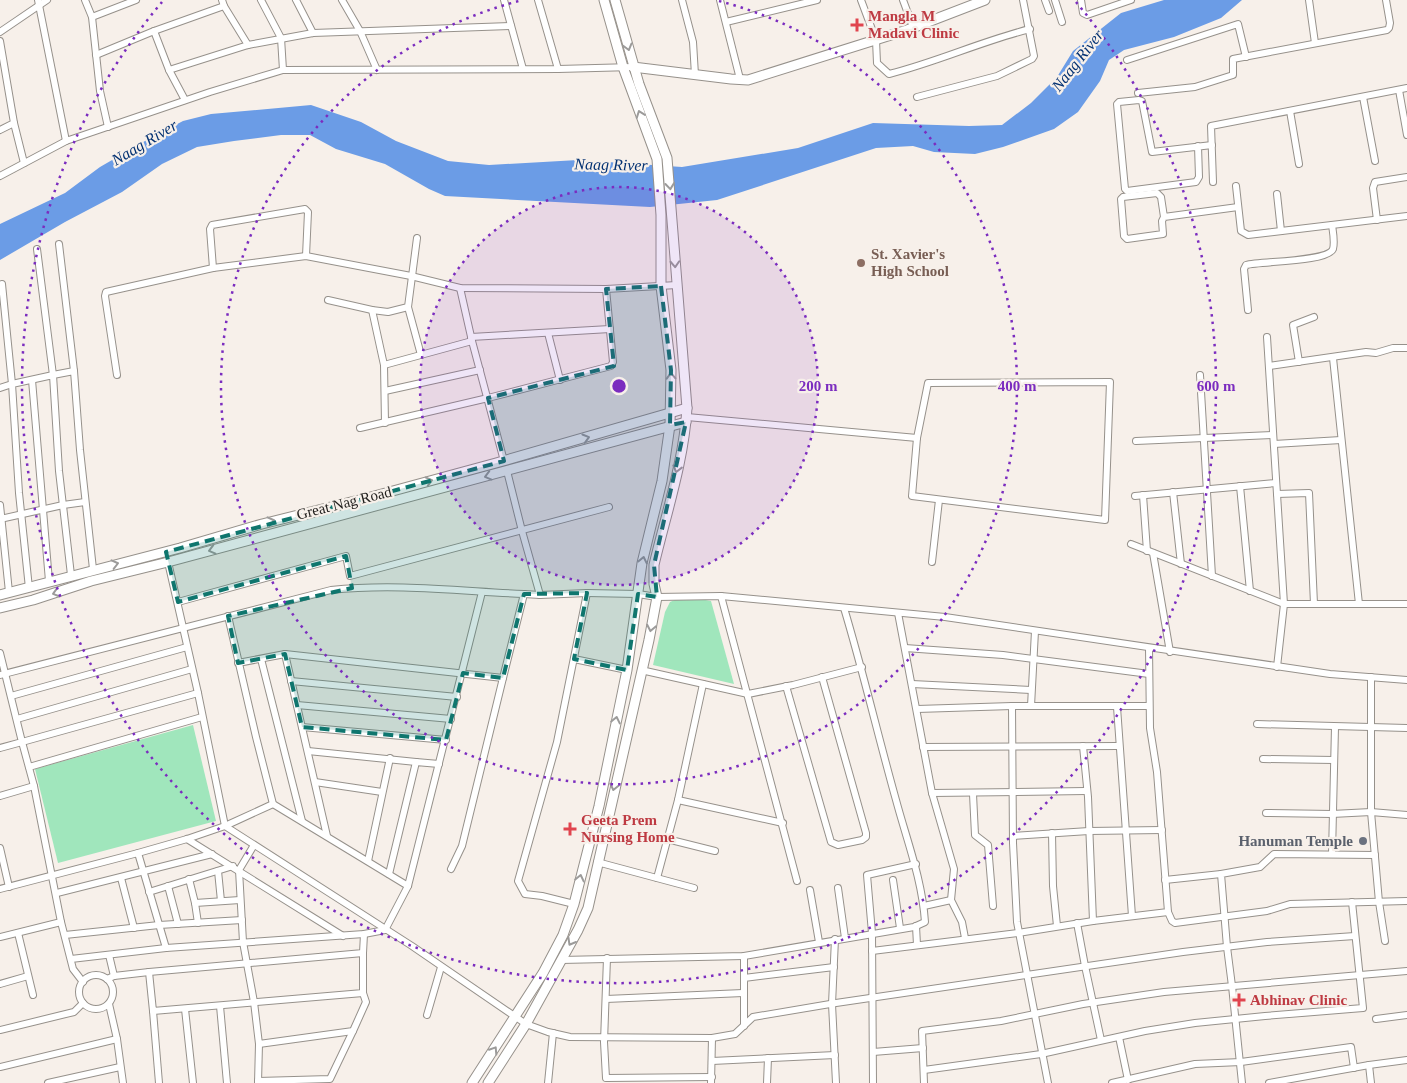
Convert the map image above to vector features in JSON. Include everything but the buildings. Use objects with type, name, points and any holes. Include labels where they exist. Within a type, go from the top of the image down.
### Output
[{"type":"main road","points":[[472,1083],[543,973],[563,935],[574,904],[599,806],[627,670],[642,563],[662,481],[672,412],[671,370],[661,286],[661,215],[656,159],[623,67],[604,0]]},
{"type":"main road","points":[[488,1083],[526,1024],[578,930],[588,908],[657,597],[654,584],[654,565],[682,448],[687,415],[673,215],[667,158],[633,67],[615,0]]},
{"type":"main road","points":[[633,67],[748,80],[876,40],[985,0]]},
{"type":"main road","name":"Great Nag Road","points":[[5,593],[93,569],[166,552],[262,524],[504,461],[672,412],[687,415]]},
{"type":"main road","name":"Great Nag Road","points":[[0,608],[33,600],[91,581],[507,471],[670,425],[687,415]]},
{"type":"main road","points":[[504,461],[507,471]]},
{"type":"main road","points":[[166,552],[168,562]]},
{"type":"street","points":[[0,32],[39,3],[47,0]]},
{"type":"street","points":[[85,0],[92,17],[100,91],[108,127]]},
{"type":"street","points":[[92,17],[136,0]]},
{"type":"street","points":[[261,0],[281,38],[283,70]]},
{"type":"street","points":[[296,0],[314,33]]},
{"type":"street","points":[[342,0],[360,30],[377,70]]},
{"type":"street","points":[[504,0],[523,69]]},
{"type":"street","points":[[538,0],[558,69]]},
{"type":"street","points":[[682,0],[693,42],[695,75]]},
{"type":"street","points":[[720,0],[740,79]]},
{"type":"street","points":[[726,22],[817,0]]},
{"type":"street","points":[[860,0],[876,40],[877,63],[889,74],[915,68],[999,36],[1030,29]]},
{"type":"street","points":[[902,0],[913,27]]},
{"type":"street","points":[[917,97],[997,76],[1032,60],[1034,56],[1030,29],[1023,0]]},
{"type":"street","points":[[1045,0],[1049,11]]},
{"type":"street","points":[[1055,0],[1062,22]]},
{"type":"street","points":[[1081,0],[1083,13],[1087,15],[1131,0]]},
{"type":"street","points":[[1309,0],[1315,43]]},
{"type":"street","points":[[1138,93],[1196,86],[1233,75],[1233,59],[1386,30],[1389,28],[1390,23],[1386,0]]},
{"type":"street","points":[[39,3],[66,141]]},
{"type":"street","points":[[96,55],[223,3],[248,45]]},
{"type":"street","points":[[1127,60],[1238,24],[1246,57]]},
{"type":"street","points":[[169,70],[248,45],[314,33],[511,26]]},
{"type":"street","points":[[154,31],[169,70],[185,100]]},
{"type":"street","points":[[0,41],[14,123],[24,163]]},
{"type":"street","points":[[0,176],[66,141],[185,100],[283,70],[633,67]]},
{"type":"street","points":[[1213,182],[1211,126],[1407,88]]},
{"type":"street","points":[[1399,90],[1407,134]]},
{"type":"street","points":[[1363,97],[1375,161]]},
{"type":"street","points":[[1198,146],[1199,177],[1196,182],[1127,191],[1125,189],[1117,104],[1119,102],[1142,101],[1152,152],[1212,144]]},
{"type":"street","points":[[1290,111],[1299,164]]},
{"type":"street","points":[[0,130],[14,123]]},
{"type":"street","points":[[1377,220],[1373,188],[1375,182],[1407,177]]},
{"type":"street","points":[[1236,186],[1241,230],[1245,235],[1407,216]]},
{"type":"street","points":[[1158,193],[1164,217],[1162,221],[1163,234],[1127,239],[1124,236],[1121,199],[1123,197],[1158,193]]},
{"type":"street","points":[[1277,194],[1281,231]]},
{"type":"street","points":[[1164,217],[1238,207]]},
{"type":"street","points":[[213,268],[210,229],[212,225],[306,209],[308,212],[306,256]]},
{"type":"street","points":[[1248,310],[1244,269],[1246,266],[1316,258],[1328,254],[1332,250],[1333,244],[1332,225]]},
{"type":"street","points":[[417,238],[408,307],[421,354]]},
{"type":"street","points":[[59,244],[74,371],[85,502],[93,569]]},
{"type":"street","points":[[37,249],[53,375],[62,505],[71,575]]},
{"type":"street","points":[[117,375],[105,296],[106,292],[213,268],[306,256],[411,276],[460,288],[606,289],[677,285]]},
{"type":"street","points":[[2,284],[29,588]]},
{"type":"street","points":[[460,288],[504,461]]},
{"type":"street","points":[[360,428],[488,398],[611,366],[613,362],[606,289]]},
{"type":"street","points":[[328,300],[388,312],[408,307]]},
{"type":"street","points":[[372,310],[384,365],[385,423]]},
{"type":"street","points":[[1300,362],[1293,325],[1314,317]]},
{"type":"street","points":[[384,365],[472,339],[610,329]]},
{"type":"street","points":[[548,333],[560,380]]},
{"type":"street","points":[[1267,337],[1284,604],[1277,667]]},
{"type":"street","points":[[1269,366],[1366,352],[1376,353],[1393,348],[1407,348]]},
{"type":"street","points":[[1333,358],[1359,604]]},
{"type":"street","points":[[385,391],[480,370]]},
{"type":"street","points":[[0,388],[74,371]]},
{"type":"street","points":[[1200,375],[1212,576]]},
{"type":"street","points":[[32,380],[49,582]]},
{"type":"street","points":[[1110,382],[1105,520],[912,496],[917,438],[928,383],[1110,382]]},
{"type":"street","points":[[687,415],[917,438]]},
{"type":"street","points":[[1136,441],[1273,435]]},
{"type":"street","points":[[1274,444],[1341,440]]},
{"type":"street","points":[[507,471],[540,595]]},
{"type":"street","points":[[1135,496],[1276,483]]},
{"type":"street","points":[[1240,486],[1250,591]]},
{"type":"street","points":[[1173,492],[1181,564]]},
{"type":"street","points":[[1277,494],[1309,493],[1314,604]]},
{"type":"street","points":[[1143,495],[1150,552],[1170,652]]},
{"type":"street","points":[[932,562],[939,500]]},
{"type":"street","points":[[1,519],[62,505],[85,502]]},
{"type":"street","points":[[0,505],[5,593]]},
{"type":"street","points":[[350,576],[609,507]]},
{"type":"street","points":[[1131,544],[1284,604],[1407,604]]},
{"type":"street","points":[[178,602],[346,556],[352,588]]},
{"type":"street","points":[[168,562],[198,693],[225,826],[412,946],[526,1024],[553,1033],[570,1037],[712,1038],[735,1034],[753,1017],[832,1004],[1084,966],[1226,947],[1355,936]]},
{"type":"street","points":[[2,674],[331,590],[352,588],[433,589],[540,595],[588,593],[638,594],[657,597],[721,596],[945,617],[1277,667],[1330,674],[1407,680]]},
{"type":"street","points":[[385,930],[408,886],[482,592]]},
{"type":"street","points":[[574,904],[525,894],[518,881],[557,742],[588,593]]},
{"type":"street","points":[[451,869],[462,846],[524,594]]},
{"type":"street","points":[[721,596],[797,881]]},
{"type":"street","points":[[561,960],[744,956],[916,926],[925,922],[916,864],[896,802],[862,667],[844,608]]},
{"type":"street","points":[[898,613],[932,793],[954,869],[951,900],[962,922],[964,938]]},
{"type":"street","points":[[228,616],[273,804],[408,886]]},
{"type":"street","points":[[1030,706],[1035,631]]},
{"type":"street","points":[[11,696],[188,647]]},
{"type":"street","points":[[905,648],[1033,658],[1149,674]]},
{"type":"street","points":[[1149,648],[1150,728],[1162,830],[1168,912],[1172,922],[1267,911],[1290,904],[1407,901]]},
{"type":"street","points":[[0,652],[2,674],[11,696],[34,786],[57,894],[61,922],[76,974],[83,982]]},
{"type":"street","points":[[238,663],[285,654],[503,678]]},
{"type":"street","points":[[285,654],[326,836]]},
{"type":"street","points":[[261,659],[302,821]]},
{"type":"street","points":[[574,659],[627,670]]},
{"type":"street","points":[[641,670],[748,694],[862,667]]},
{"type":"street","points":[[16,719],[192,669]]},
{"type":"street","points":[[786,686],[832,842],[838,846],[862,840],[866,837],[866,833],[822,677]]},
{"type":"street","points":[[1371,677],[1371,812],[1379,902],[1385,941]]},
{"type":"street","points":[[291,681],[457,697]]},
{"type":"street","points":[[657,878],[678,800],[703,684]]},
{"type":"street","points":[[912,684],[1031,690]]},
{"type":"street","points":[[0,748],[198,693]]},
{"type":"street","points":[[297,705],[451,720]]},
{"type":"street","points":[[917,709],[1012,706],[1149,706]]},
{"type":"street","points":[[1012,706],[1013,836],[1018,933],[1048,1083]]},
{"type":"street","points":[[1117,707],[1132,916]]},
{"type":"street","points":[[28,767],[202,717]]},
{"type":"street","points":[[1257,724],[1407,728]]},
{"type":"street","points":[[1332,854],[1335,726]]},
{"type":"street","points":[[302,727],[446,740]]},
{"type":"street","points":[[1083,746],[1093,921]]},
{"type":"street","points":[[923,747],[1119,746]]},
{"type":"street","points":[[308,751],[439,764]]},
{"type":"street","points":[[368,861],[390,758]]},
{"type":"street","points":[[1263,758],[1334,760]]},
{"type":"street","points":[[389,874],[416,762]]},
{"type":"street","points":[[315,782],[382,792]]},
{"type":"street","points":[[0,796],[34,786]]},
{"type":"street","points":[[932,793],[973,794],[1086,791]]},
{"type":"street","points":[[973,794],[975,835],[988,845],[993,906]]},
{"type":"street","points":[[678,800],[783,823]]},
{"type":"street","points":[[0,889],[187,839],[225,826],[273,804]]},
{"type":"street","points":[[1266,813],[1332,814],[1371,812],[1407,815]]},
{"type":"street","points":[[1013,836],[1089,831],[1162,830]]},
{"type":"street","points":[[1052,833],[1053,886],[1057,926]]},
{"type":"street","points":[[187,839],[344,936]]},
{"type":"street","points":[[667,839],[716,851]]},
{"type":"street","points":[[149,892],[218,871],[236,868],[254,845]]},
{"type":"street","points":[[0,848],[9,887]]},
{"type":"street","points":[[138,853],[166,948]]},
{"type":"street","points":[[57,894],[212,854]]},
{"type":"street","points":[[1165,880],[1221,874],[1260,867],[1274,854],[1375,854]]},
{"type":"street","points":[[597,862],[694,888]]},
{"type":"street","points":[[873,1083],[872,933],[867,875],[916,864]]},
{"type":"street","points":[[236,868],[243,942],[248,963],[259,1044],[258,1082],[329,1081],[366,1002],[363,993],[364,934]]},
{"type":"street","points":[[218,871],[220,902]]},
{"type":"street","points":[[1221,874],[1226,947],[1236,1019],[1242,1083]]},
{"type":"street","points":[[121,878],[134,928]]},
{"type":"street","points":[[188,880],[195,903],[198,923]]},
{"type":"street","points":[[893,880],[900,928]]},
{"type":"street","points":[[168,886],[178,924]]},
{"type":"street","points":[[838,888],[845,938]]},
{"type":"street","points":[[810,890],[819,942]]},
{"type":"street","points":[[195,903],[240,900]]},
{"type":"street","points":[[924,906],[951,900]]},
{"type":"street","points":[[924,1070],[1041,1054],[1119,1036],[1195,1024],[1363,1008],[1352,902]]},
{"type":"street","points":[[872,951],[1168,912]]},
{"type":"street","points":[[65,935],[159,925],[242,920]]},
{"type":"street","points":[[0,937],[61,922]]},
{"type":"street","points":[[1077,923],[1084,966],[1101,1040]]},
{"type":"street","points":[[916,926],[917,945]]},
{"type":"street","points":[[71,959],[166,948],[344,936],[385,930]]},
{"type":"street","points":[[18,932],[33,995]]},
{"type":"street","points":[[835,939],[832,1004],[836,1083]]},
{"type":"street","points":[[109,1004],[96,1010],[83,1004],[79,991],[83,982],[93,976],[110,977],[363,953]]},
{"type":"street","points":[[109,955],[113,992],[109,1004],[117,1039],[123,1083]]},
{"type":"street","points":[[744,956],[744,1026]]},
{"type":"street","points":[[608,958],[605,1038],[606,1078],[712,1080],[712,1038]]},
{"type":"street","points":[[426,1015],[441,967]]},
{"type":"street","points":[[744,978],[834,967]]},
{"type":"street","points":[[924,1083],[922,1031],[1001,1021],[1092,1003],[1164,992],[1407,971]]},
{"type":"street","points":[[149,972],[159,1083]]},
{"type":"street","points":[[0,984],[28,976]]},
{"type":"street","points":[[153,1011],[363,993]]},
{"type":"street","points":[[606,999],[744,993]]},
{"type":"street","points":[[0,1030],[74,1012],[83,1004]]},
{"type":"street","points":[[220,1006],[227,1083]]},
{"type":"street","points":[[185,1009],[193,1083]]},
{"type":"street","points":[[1376,1019],[1407,1015]]},
{"type":"street","points":[[259,1044],[353,1031]]},
{"type":"street","points":[[548,1083],[553,1033]]},
{"type":"street","points":[[1119,1036],[1128,1080]]},
{"type":"street","points":[[0,1067],[117,1039]]},
{"type":"street","points":[[1112,1083],[1195,1064],[1241,1062],[1351,1047],[1354,1068]]},
{"type":"street","points":[[873,1052],[923,1048]]},
{"type":"street","points":[[712,1061],[835,1055]]},
{"type":"street","points":[[767,1083],[768,1058]]},
{"type":"street","points":[[1268,1083],[1407,1060]]},
{"type":"street","points":[[1369,1065],[1371,1083]]},
{"type":"street","points":[[48,1083],[120,1067]]},
{"type":"highlighted area","points":[[661,286],[671,370],[670,425],[686,422],[654,565],[657,597],[638,594],[627,670],[574,659],[587,593],[524,594],[503,678],[463,673],[446,740],[302,727],[285,654],[238,663],[228,616],[352,588],[346,556],[178,602],[166,552],[504,461],[488,398],[614,366],[606,289]]},
{"type":"green space","points":[[684,596],[711,601],[734,684],[653,665],[665,612],[670,602]]},
{"type":"green space","points":[[193,725],[216,821],[58,863],[35,769]]},
{"type":"water","name":"Naag River","points":[[1164,0],[1242,0],[1221,18],[1174,37],[1124,50],[1109,60],[1100,81],[1078,112],[1054,129],[1003,147],[975,154],[934,152],[913,146],[876,148],[717,200],[650,207],[445,196],[385,164],[336,149],[310,135],[281,135],[197,147],[162,164],[122,192],[65,222],[0,260],[0,224],[65,193],[100,167],[183,121],[211,114],[311,105],[361,122],[396,141],[448,161],[489,165],[578,160],[682,167],[798,148],[873,123],[969,126],[1002,125],[1031,103],[1057,77],[1073,51],[1121,13]]},
{"type":"place","name":"Mangla M Madavi Clinic","points":[[857,25]]},
{"type":"place","name":"St. Xavier's High School","points":[[861,263]]},
{"type":"place","name":"Geeta Prem Nursing Home","points":[[570,829]]},
{"type":"place","name":"Hanuman Temple","points":[[1363,841]]},
{"type":"place","name":"Abhinav Clinic","points":[[1239,1000]]}]
